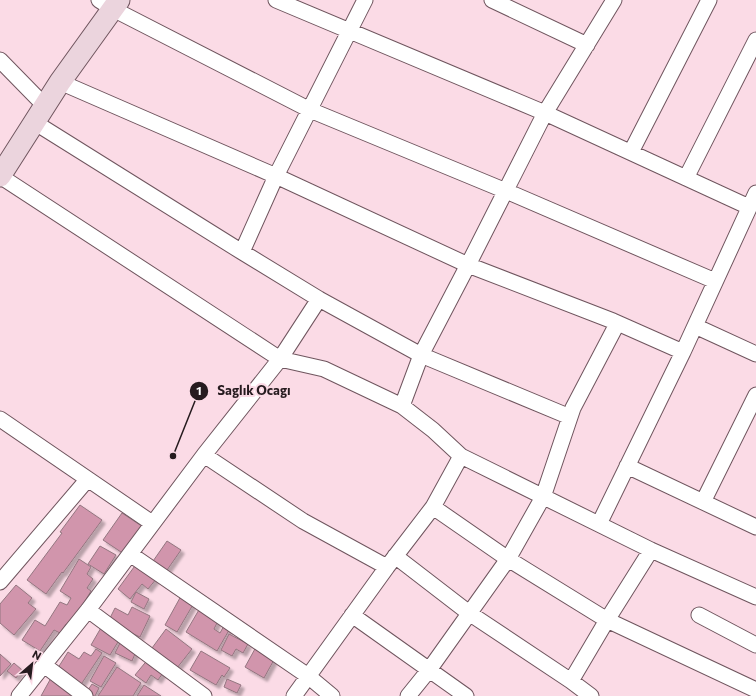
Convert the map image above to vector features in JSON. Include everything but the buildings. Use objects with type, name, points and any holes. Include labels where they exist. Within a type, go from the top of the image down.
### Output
[{"type":"main road","points":[[0,176],[110,3]]},
{"type":"street","points":[[276,0],[545,113],[749,207]]},
{"type":"street","points":[[242,252],[276,176],[365,0]]},
{"type":"street","points":[[492,0],[587,45]]},
{"type":"street","points":[[402,406],[421,354],[545,113],[614,0]]},
{"type":"street","points":[[631,152],[709,0]]},
{"type":"street","points":[[110,3],[310,110],[506,191],[715,281]]},
{"type":"street","points":[[686,178],[756,40]]},
{"type":"street","points":[[0,60],[39,114],[242,252],[319,299],[421,354],[570,417]]},
{"type":"street","points":[[60,82],[276,176],[468,265],[683,352]]},
{"type":"street","points":[[0,176],[280,359],[324,369],[402,406],[433,430],[462,456],[651,550],[756,597]]},
{"type":"street","points":[[599,524],[683,352],[756,193]]},
{"type":"street","points":[[19,696],[88,610],[204,455],[280,359],[319,299]]},
{"type":"street","points":[[408,696],[429,670],[508,559],[543,497],[573,408],[617,324]]},
{"type":"street","points":[[695,326],[756,354]]},
{"type":"street","points":[[703,502],[756,396]]},
{"type":"street","points":[[1,422],[152,524]]},
{"type":"street","points":[[204,455],[303,521],[391,562],[571,681],[591,696]]},
{"type":"street","points":[[294,696],[352,615],[433,507],[462,456]]},
{"type":"street","points":[[627,466],[756,528]]},
{"type":"street","points":[[0,582],[87,480]]},
{"type":"street","points":[[433,507],[508,559],[606,620],[756,690]]},
{"type":"street","points":[[571,681],[606,620],[651,550]]},
{"type":"street","points":[[130,554],[308,676],[332,696]]},
{"type":"street","points":[[88,610],[204,696]]},
{"type":"street","points":[[352,615],[466,696]]},
{"type":"street","points":[[699,615],[756,645]]},
{"type":"street","points":[[44,665],[85,696]]},
{"type":"place","name":"Saglık Ocagı","points":[[173,456]]}]
